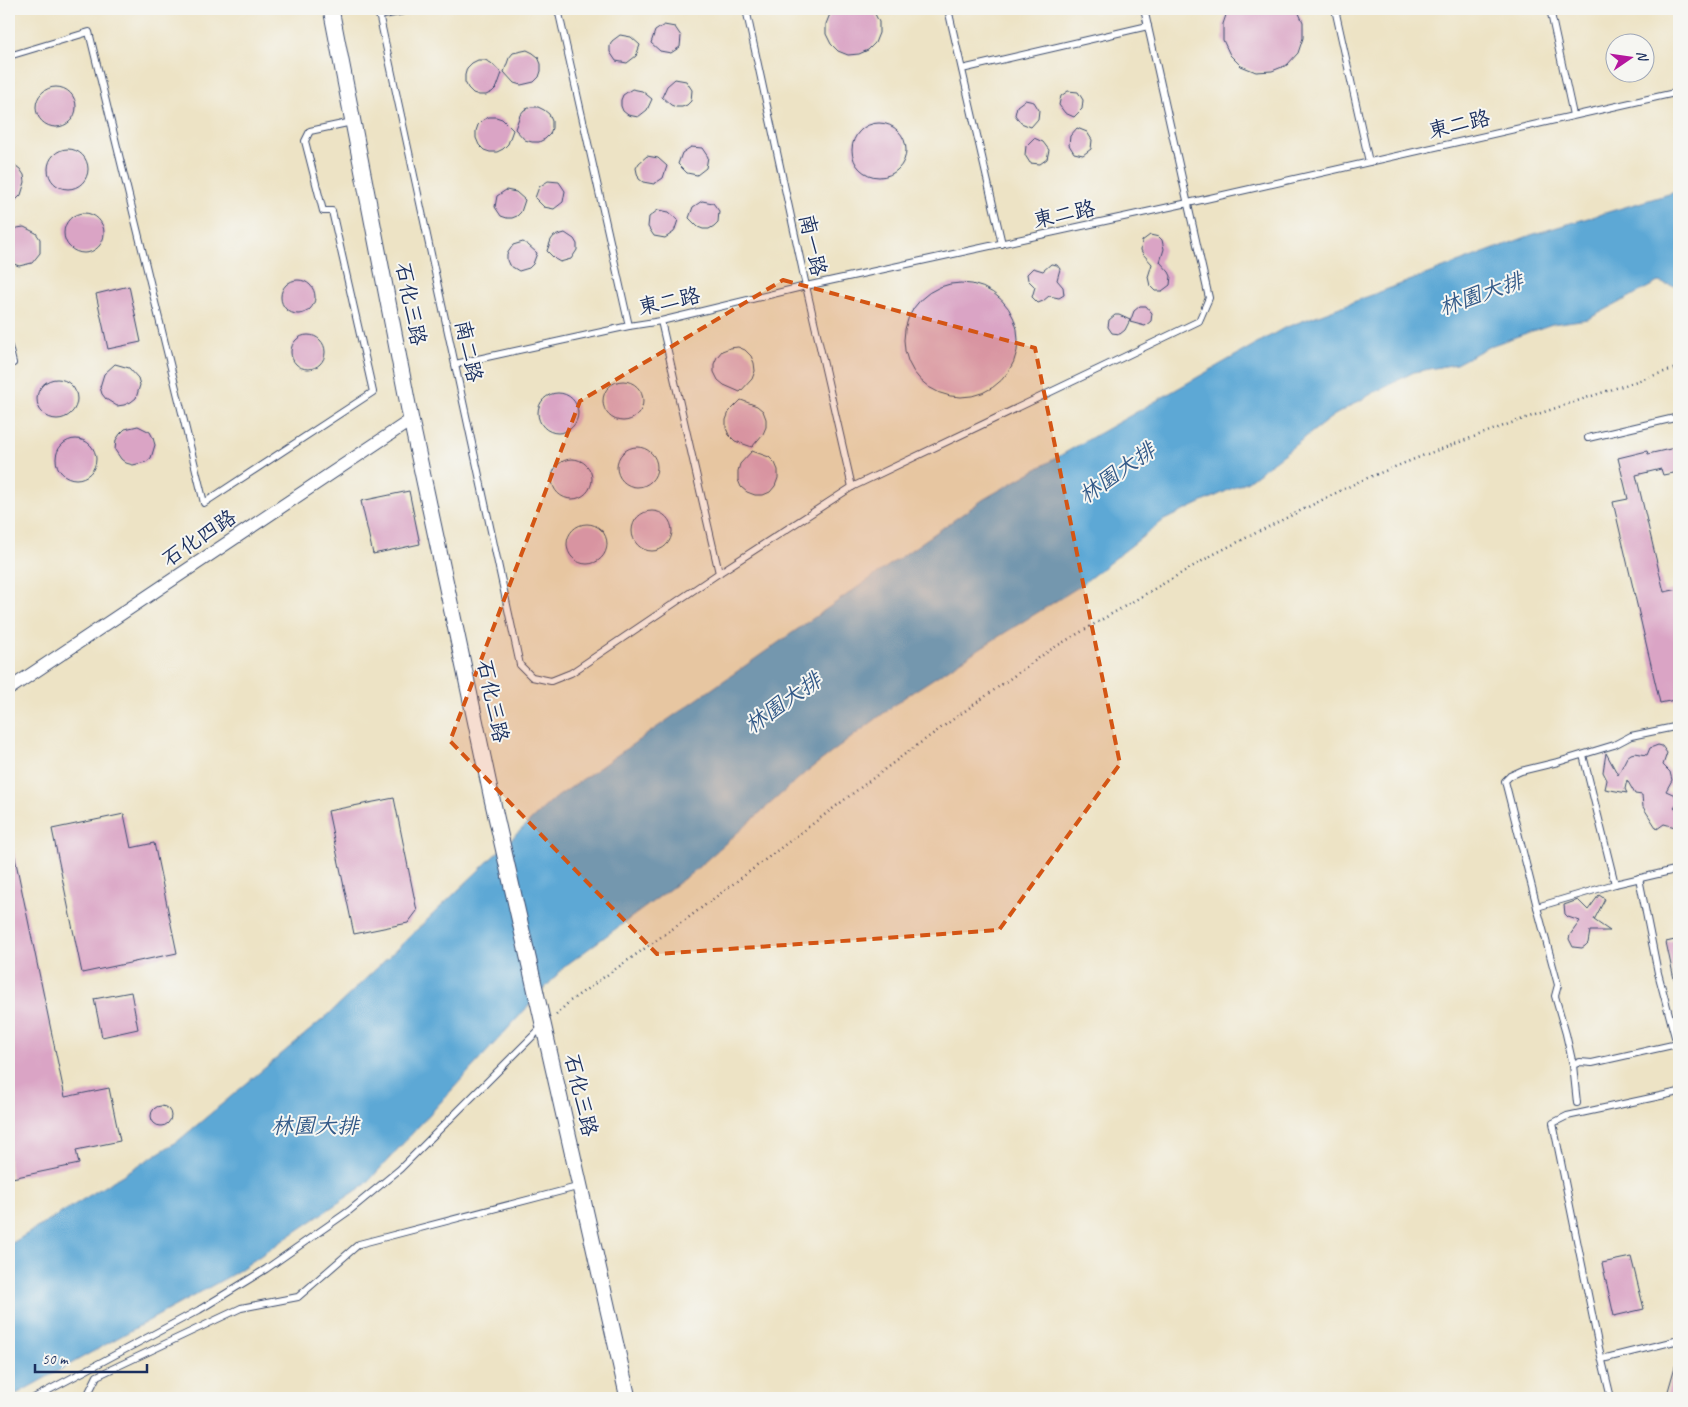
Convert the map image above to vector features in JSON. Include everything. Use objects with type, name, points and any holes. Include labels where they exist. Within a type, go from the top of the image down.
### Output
[{"type":"street","name":"石化三路","points":[[331,9],[411,420],[492,799],[628,1398]]},
{"type":"street","name":"石化四路","points":[[9,689],[411,420]]},
{"type":"lane","name":"南二路","points":[[378,9],[520,665],[532,677],[551,681],[571,673],[719,573]]},
{"type":"lane","points":[[380,16],[414,9]]},
{"type":"lane","points":[[558,9],[628,326]]},
{"type":"lane","name":"南一路","points":[[746,9],[806,286],[852,486]]},
{"type":"lane","points":[[948,9],[1002,244]]},
{"type":"lane","points":[[661,321],[719,573],[852,486],[1199,321],[1209,298],[1144,9]]},
{"type":"lane","points":[[1335,9],[1369,162]]},
{"type":"lane","points":[[1550,9],[1573,115]]},
{"type":"lane","points":[[962,69],[1148,26]]},
{"type":"lane","points":[[9,56],[90,32],[204,503],[373,392],[332,211],[322,211],[305,141],[310,131],[353,122]]},
{"type":"lane","name":"東二路","points":[[455,364],[628,326],[661,321],[806,286],[1188,203],[1679,92]]},
{"type":"lane","points":[[9,347],[13,363]]},
{"type":"lane","points":[[1588,438],[1679,417]]},
{"type":"lane","points":[[1577,1103],[1573,1065],[1555,996],[1558,985],[1505,780],[1521,771],[1614,745],[1631,736],[1679,726]]},
{"type":"lane","points":[[1582,754],[1614,884]]},
{"type":"lane","points":[[1537,907],[1614,884],[1679,869]]},
{"type":"lane","points":[[1639,878],[1658,973],[1679,1052]]},
{"type":"lane","points":[[34,1398],[199,1310],[266,1269],[349,1210],[400,1170],[545,1032]]},
{"type":"lane","points":[[1573,1065],[1580,1062],[1592,1063],[1677,1044]]},
{"type":"lane","points":[[1611,1398],[1553,1123],[1567,1116],[1679,1092]]},
{"type":"lane","points":[[91,1398],[90,1392],[97,1376],[241,1308],[298,1297],[359,1244],[581,1186]]},
{"type":"lane","points":[[1602,1359],[1679,1340]]},
{"type":"path","points":[[545,1032],[570,1001],[688,918],[909,751],[1050,650],[1214,554],[1360,481],[1517,421],[1679,367]]},
{"type":"highlighted area","points":[[783,280],[1035,348],[1120,764],[999,930],[657,954],[450,741],[580,401]]},
{"type":"water","name":"林園大排","points":[[1679,191],[1679,287],[1658,282],[1588,319],[1552,324],[1490,346],[1456,364],[1414,372],[1333,416],[1248,481],[1164,520],[1077,588],[905,697],[806,772],[693,872],[565,966],[366,1184],[235,1273],[9,1398],[9,1245],[178,1141],[328,1015],[550,802],[984,499],[1284,328],[1534,234]]},
{"type":"building","points":[[835,9],[870,9],[874,12],[879,22],[879,33],[875,43],[868,50],[859,54],[848,55],[838,51],[831,44],[826,34],[826,24],[830,14]]},
{"type":"building","points":[[1228,9],[1297,9],[1303,22],[1303,38],[1298,53],[1287,65],[1272,71],[1256,72],[1241,66],[1230,55],[1223,40],[1223,24]]},
{"type":"building","points":[[664,25],[675,27],[681,36],[680,47],[671,53],[660,51],[651,43],[655,31]]},
{"type":"building","points":[[620,35],[631,37],[640,45],[636,56],[627,63],[616,61],[610,52],[612,41]]},
{"type":"building","points":[[527,50],[538,57],[541,71],[539,77],[534,82],[521,85],[514,83],[504,72],[513,53]]},
{"type":"building","points":[[478,60],[485,60],[491,63],[502,73],[497,87],[486,95],[473,93],[465,82],[467,68]]},
{"type":"building","points":[[675,79],[686,81],[692,90],[691,101],[682,107],[671,105],[662,97],[667,86]]},
{"type":"building","points":[[56,87],[70,93],[76,107],[70,121],[56,127],[42,121],[36,107],[42,93]]},
{"type":"building","points":[[632,89],[642,91],[652,99],[647,110],[638,117],[628,115],[621,106],[623,95]]},
{"type":"building","points":[[1068,91],[1078,92],[1083,100],[1082,109],[1074,117],[1065,113],[1059,105],[1061,96]]},
{"type":"building","points":[[1025,100],[1034,102],[1039,110],[1038,119],[1031,127],[1021,123],[1015,115],[1017,106]]},
{"type":"building","points":[[538,107],[544,110],[549,114],[552,121],[550,134],[539,142],[525,140],[515,129],[520,115],[524,110]]},
{"type":"building","points":[[489,117],[502,119],[513,130],[508,144],[497,152],[484,150],[476,138],[478,125]]},
{"type":"building","points":[[879,123],[889,125],[898,131],[904,140],[906,150],[904,160],[898,169],[889,175],[879,177],[869,175],[860,169],[854,160],[852,150],[854,140],[860,131],[869,125]]},
{"type":"building","points":[[1077,128],[1087,132],[1092,140],[1091,149],[1083,155],[1074,153],[1069,145],[1070,136]]},
{"type":"building","points":[[1034,138],[1043,142],[1049,150],[1047,159],[1040,164],[1030,163],[1025,155],[1026,146]]},
{"type":"building","points":[[691,147],[702,148],[708,157],[706,168],[697,175],[687,173],[678,164],[682,153]]},
{"type":"building","points":[[68,149],[82,155],[88,169],[82,183],[68,189],[54,183],[48,169],[54,155]]},
{"type":"building","points":[[647,156],[658,158],[667,166],[663,178],[654,184],[643,182],[639,179],[637,173],[636,168]]},
{"type":"building","points":[[9,161],[20,169],[24,175],[25,182],[21,195],[9,207]]},
{"type":"building","points":[[548,181],[559,182],[565,191],[563,202],[554,209],[544,207],[535,198],[539,187]]},
{"type":"building","points":[[506,190],[516,192],[525,200],[521,212],[512,218],[501,216],[495,207],[497,196]]},
{"type":"building","points":[[702,201],[713,203],[719,211],[718,222],[709,229],[698,227],[689,218],[693,207]]},
{"type":"building","points":[[658,210],[669,212],[678,220],[674,232],[665,238],[654,236],[648,227],[649,217]]},
{"type":"building","points":[[84,213],[98,219],[104,233],[98,247],[84,253],[70,247],[64,233],[70,219]]},
{"type":"building","points":[[24,227],[36,233],[40,239],[40,253],[32,263],[19,266],[9,262],[9,231]]},
{"type":"building","points":[[565,233],[574,239],[577,244],[577,250],[571,259],[560,262],[547,251],[554,236]]},
{"type":"building","points":[[1150,235],[1159,237],[1162,240],[1164,249],[1160,262],[1171,276],[1170,285],[1162,291],[1155,291],[1150,286],[1148,277],[1152,264],[1141,250],[1142,241]]},
{"type":"building","points":[[523,242],[537,253],[533,264],[529,268],[519,271],[509,265],[507,254],[513,245]]},
{"type":"building","points":[[1051,264],[1057,265],[1060,269],[1057,280],[1063,287],[1064,295],[1059,298],[1049,296],[1038,303],[1032,297],[1035,287],[1028,280],[1027,274],[1033,268],[1043,271]]},
{"type":"building","points":[[298,280],[310,285],[315,297],[310,309],[298,314],[286,309],[281,297],[286,285]]},
{"type":"building","points":[[961,283],[983,288],[1001,300],[1013,318],[1018,340],[1013,362],[1001,380],[983,392],[961,397],[939,392],[921,380],[909,362],[904,340],[909,318],[921,300],[939,288]]},
{"type":"building","points":[[129,286],[141,342],[108,349],[96,294]]},
{"type":"building","points":[[1140,306],[1146,306],[1152,313],[1151,321],[1145,326],[1130,322],[1134,311]]},
{"type":"building","points":[[1115,315],[1130,320],[1125,330],[1120,334],[1112,333],[1108,327],[1109,320]]},
{"type":"building","points":[[308,335],[320,340],[325,352],[320,364],[308,369],[296,364],[291,352],[296,340]]},
{"type":"building","points":[[738,347],[745,350],[751,356],[755,371],[752,379],[740,392],[724,385],[718,380],[714,372],[714,364],[722,351]]},
{"type":"building","points":[[115,364],[129,368],[138,378],[140,385],[136,398],[124,405],[117,406],[106,399],[100,387],[104,374]]},
{"type":"building","points":[[57,379],[71,385],[77,399],[71,413],[57,419],[43,413],[37,399],[43,385]]},
{"type":"building","points":[[627,381],[634,384],[640,390],[643,401],[642,409],[634,418],[627,421],[619,421],[612,418],[604,409],[603,397],[606,390],[615,382]]},
{"type":"building","points":[[562,393],[569,396],[575,402],[578,413],[577,421],[569,430],[562,433],[554,433],[547,430],[539,421],[538,409],[541,402],[550,394]]},
{"type":"building","points":[[741,400],[757,406],[763,411],[766,419],[766,427],[763,434],[752,447],[735,441],[729,435],[726,428],[729,412]]},
{"type":"building","points":[[138,426],[150,432],[155,445],[151,458],[146,462],[133,465],[121,459],[115,450],[116,440],[125,429]]},
{"type":"building","points":[[76,439],[90,445],[96,459],[90,473],[76,479],[62,473],[56,459],[62,445]]},
{"type":"building","points":[[641,447],[648,450],[654,456],[657,467],[656,475],[648,484],[641,487],[633,487],[626,484],[618,475],[617,463],[620,456],[629,448]]},
{"type":"building","points":[[1679,447],[1679,472],[1663,475],[1661,469],[1636,475],[1664,592],[1679,589],[1679,699],[1660,703],[1613,502],[1628,499],[1618,458],[1647,451],[1648,454]]},
{"type":"building","points":[[752,451],[769,457],[775,463],[778,470],[775,486],[770,492],[763,495],[747,492],[741,487],[738,480],[740,464]]},
{"type":"building","points":[[576,459],[583,462],[589,468],[592,479],[591,487],[583,496],[576,499],[568,499],[561,496],[553,487],[552,475],[555,468],[564,460]]},
{"type":"building","points":[[409,491],[420,544],[373,554],[361,501]]},
{"type":"building","points":[[656,511],[663,514],[669,520],[672,531],[671,539],[663,548],[656,551],[648,551],[641,548],[633,539],[632,527],[635,520],[644,512]]},
{"type":"building","points":[[591,524],[598,527],[604,533],[607,544],[606,552],[598,561],[591,564],[583,564],[576,561],[568,552],[567,540],[570,533],[579,525]]},
{"type":"building","points":[[1658,745],[1662,746],[1667,753],[1663,765],[1670,772],[1672,780],[1666,791],[1675,795],[1677,799],[1678,803],[1674,808],[1679,813],[1679,828],[1664,824],[1657,829],[1643,807],[1642,795],[1635,794],[1627,780],[1625,789],[1627,793],[1605,789],[1607,780],[1603,772],[1606,753],[1618,775],[1627,757],[1631,754],[1647,755],[1650,748]]},
{"type":"building","points":[[394,798],[417,911],[408,923],[354,934],[328,811]]},
{"type":"building","points":[[124,814],[131,848],[154,843],[177,953],[82,973],[52,829]]},
{"type":"building","points":[[14,853],[65,1097],[109,1088],[120,1141],[76,1150],[79,1164],[12,1178],[9,1165],[9,854]]},
{"type":"building","points":[[1599,895],[1605,899],[1594,920],[1610,931],[1590,931],[1588,943],[1585,946],[1582,948],[1573,947],[1569,939],[1570,935],[1580,921],[1565,914],[1564,905],[1578,900],[1588,910]]},
{"type":"building","points":[[1679,939],[1679,978],[1674,979],[1666,942]]},
{"type":"building","points":[[131,992],[138,1029],[102,1037],[94,999]]},
{"type":"building","points":[[157,1106],[165,1106],[171,1112],[171,1120],[165,1126],[157,1126],[151,1120],[151,1112]]},
{"type":"building","points":[[1631,1257],[1644,1309],[1614,1316],[1602,1263]]},
{"type":"building","points":[[1676,1363],[1679,1364],[1679,1398],[1666,1398]]}]
